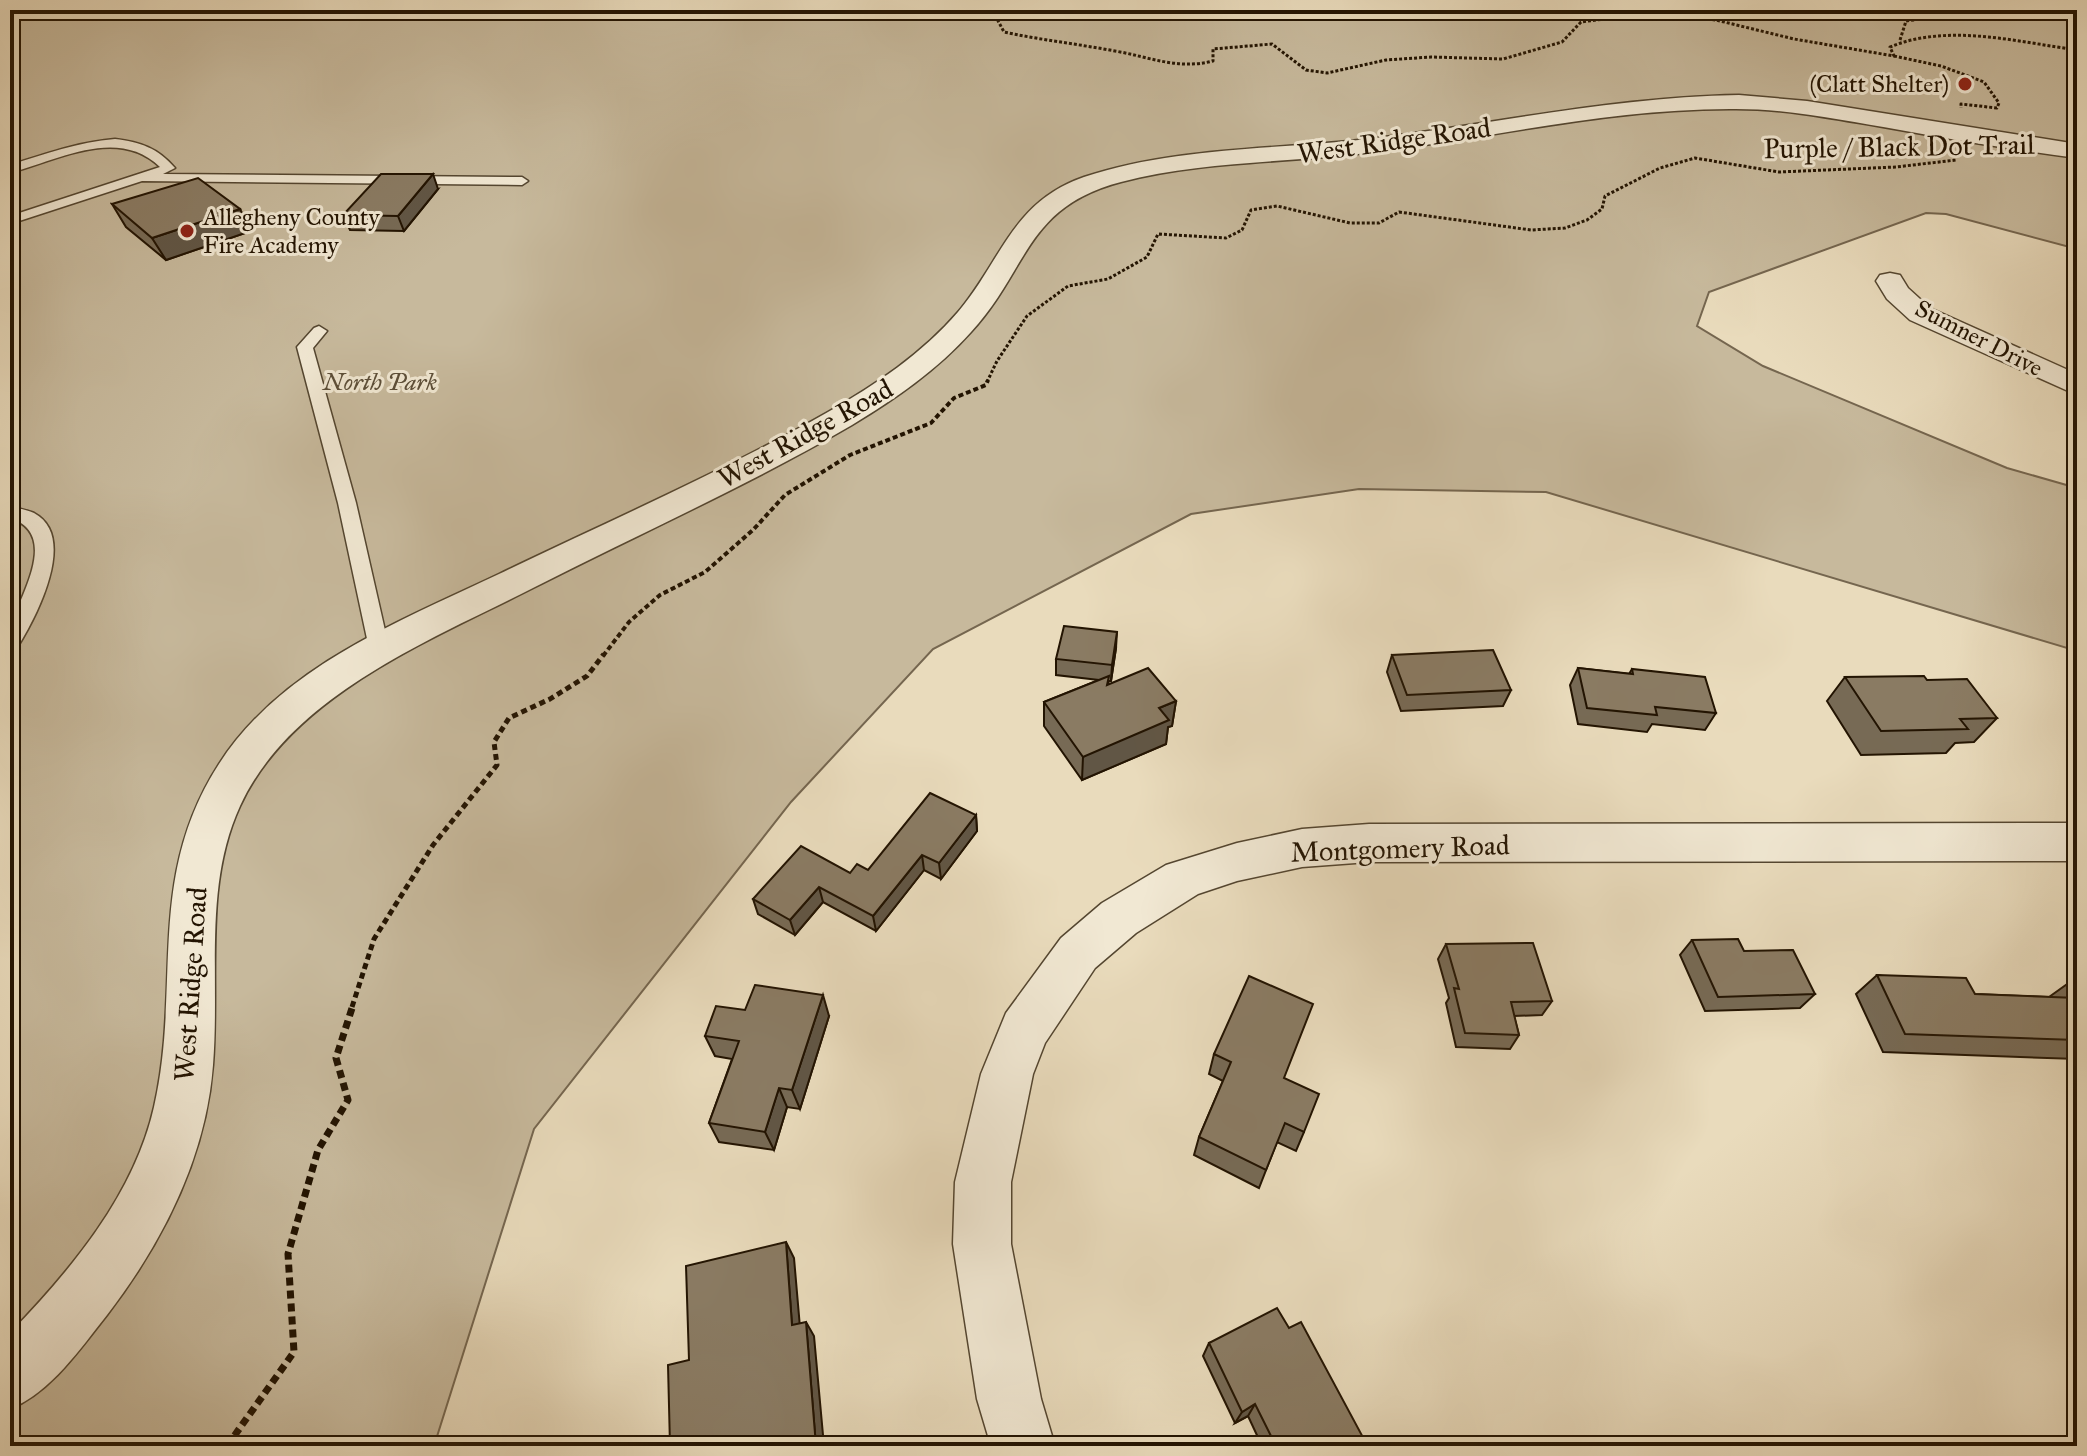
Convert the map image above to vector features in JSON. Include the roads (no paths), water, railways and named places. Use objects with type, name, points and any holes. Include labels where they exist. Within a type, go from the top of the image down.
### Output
[{"type":"street","name":"West Ridge Road","points":[[10,1378],[97,1283],[137,1218],[166,1158],[181,1109],[187,1063],[190,924],[196,876],[219,805],[232,778],[256,746],[308,696],[379,648],[790,446],[899,382],[965,323],[1043,208],[1075,189],[1094,182],[1172,166],[1399,143],[1576,114],[1718,102],[1797,106],[2077,151]]},
{"type":"street","name":"Sumner Drive","points":[[1890,281],[1897,293],[1920,314],[2077,386]]},
{"type":"street","name":"Montgomery Road","points":[[1023,1446],[1009,1399],[982,1244],[983,1182],[1007,1074],[1024,1030],[1078,953],[1119,918],[1183,879],[1237,862],[1302,848],[1369,843],[2077,842]]},
{"type":"lane","points":[[10,169],[91,146],[131,143],[169,166],[163,173],[10,220]]},
{"type":"lane","points":[[146,178],[522,181]]},
{"type":"lane","points":[[319,331],[305,347],[347,503],[379,648]]},
{"type":"lane","points":[[10,512],[30,516],[41,527],[45,544],[35,597],[10,643]]},
{"type":"place","name":"(Clatt Shelter)","points":[[1965,84]]},
{"type":"place","name":"Allegheny County Fire Academy","points":[[187,231]]},
{"type":"park label","name":"North Park","points":[[380,382]]}]
